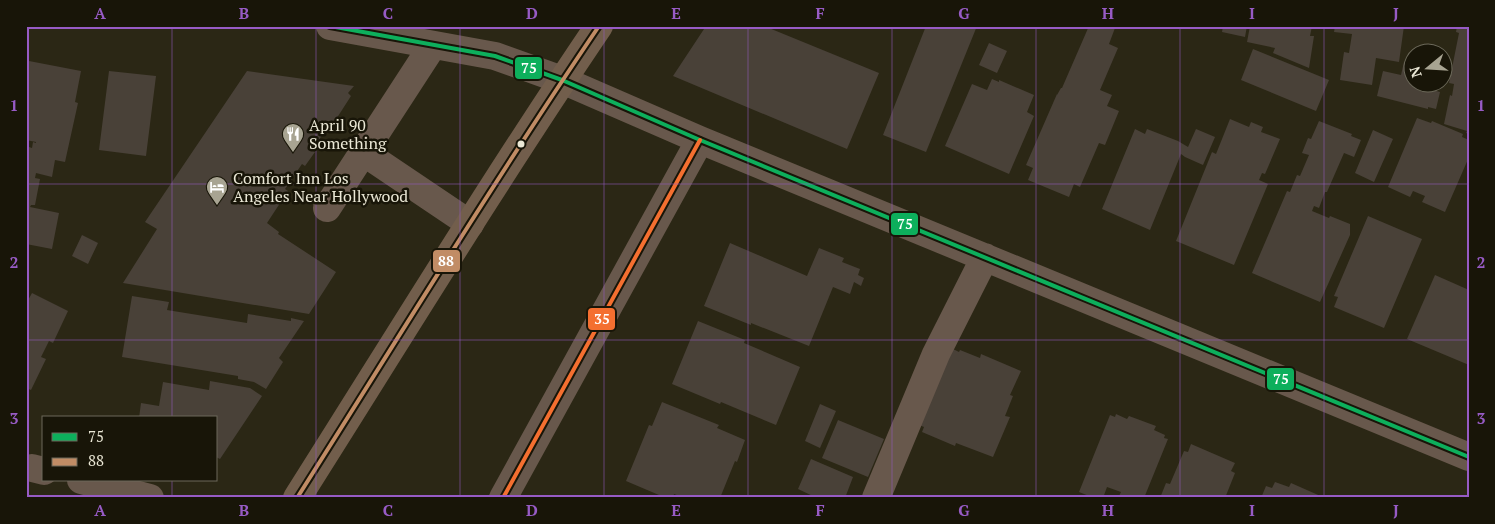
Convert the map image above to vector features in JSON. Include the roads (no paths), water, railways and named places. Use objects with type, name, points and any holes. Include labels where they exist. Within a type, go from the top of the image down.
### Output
[{"type":"main road","points":[[297,498],[562,80],[599,26]]},
{"type":"street","points":[[330,26],[495,56],[562,80],[700,140],[1469,457]]},
{"type":"street","points":[[327,208],[433,45]]},
{"type":"street","points":[[504,498],[700,140]]},
{"type":"street","points":[[364,152],[470,224]]},
{"type":"street","points":[[876,498],[936,354],[984,257]]},
{"type":"street","points":[[89,482],[150,498]]},
{"type":"place","name":"April 90 Something","points":[[293,153]]},
{"type":"place","name":"Comfort Inn Los Angeles Near Hollywood","points":[[217,206]]}]
